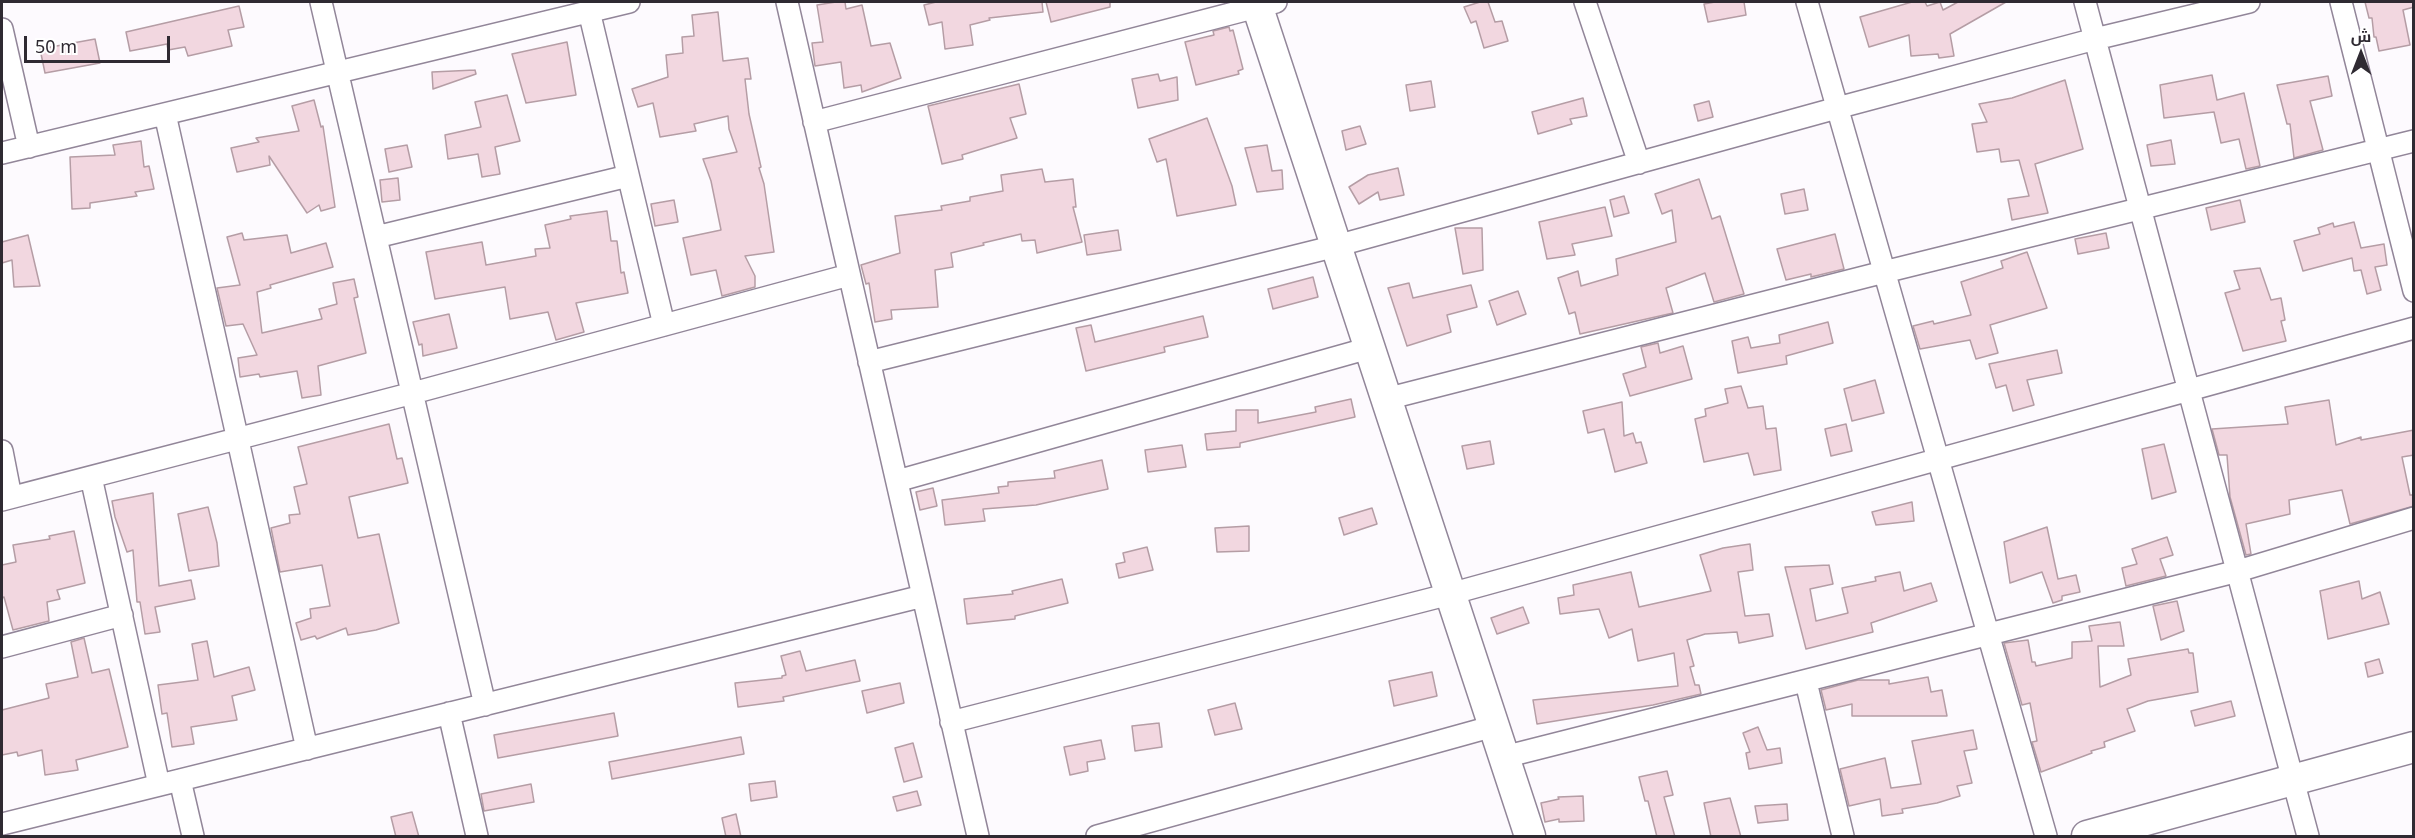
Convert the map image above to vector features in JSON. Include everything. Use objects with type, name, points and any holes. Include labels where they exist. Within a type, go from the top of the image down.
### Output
[{"type":"main road","points":[[1263,3],[1336,246],[1530,837]]},
{"type":"main road","points":[[2086,837],[2414,747]]},
{"type":"street","points":[[321,2],[485,705]]},
{"type":"street","points":[[2,153],[629,2]]},
{"type":"street","points":[[787,2],[976,836]]},
{"type":"street","points":[[1585,2],[1639,163]]},
{"type":"street","points":[[1807,2],[2046,837]]},
{"type":"street","points":[[2085,2],[2308,837]]},
{"type":"street","points":[[869,362],[1336,246],[2095,39],[2249,2]]},
{"type":"street","points":[[2341,2],[2414,291]]},
{"type":"street","points":[[814,122],[1263,3]]},
{"type":"street","points":[[589,11],[664,325]]},
{"type":"street","points":[[2,29],[29,147]]},
{"type":"street","points":[[165,114],[307,749]]},
{"type":"street","points":[[1386,399],[1884,272],[2414,141]]},
{"type":"street","points":[[376,237],[628,176]]},
{"type":"street","points":[[2,451],[6,499],[413,393],[849,275]]},
{"type":"street","points":[[951,722],[1450,594],[2414,328]]},
{"type":"street","points":[[897,481],[1370,348]]},
{"type":"street","points":[[91,477],[159,785]]},
{"type":"street","points":[[1504,757],[2238,571],[2414,518]]},
{"type":"street","points":[[2,824],[923,596]]},
{"type":"street","points":[[2,647],[122,615]]},
{"type":"street","points":[[1806,681],[1843,837]]},
{"type":"street","points":[[449,713],[477,837]]},
{"type":"street","points":[[1097,837],[1494,726]]},
{"type":"street","points":[[180,780],[193,837]]},
{"type":"building","points":[[845,2],[846,9],[862,5],[871,46],[890,43],[901,78],[862,92],[861,85],[844,88],[841,62],[815,66],[812,43],[823,42],[817,5]]},
{"type":"building","points":[[936,2],[1042,2],[1043,12],[989,18],[990,20],[970,25],[973,45],[945,49],[942,22],[929,25],[924,5]]},
{"type":"building","points":[[1046,2],[1110,2],[1110,7],[1051,22]]},
{"type":"building","points":[[1488,2],[1495,22],[1502,21],[1508,41],[1484,48],[1476,21],[1471,23],[1464,7]]},
{"type":"building","points":[[1744,2],[1746,15],[1708,22],[1704,4]]},
{"type":"building","points":[[1912,2],[1925,2],[1927,6],[1940,2],[1943,10],[1958,2],[2006,2],[1950,34],[1954,56],[1939,58],[1938,54],[1911,56],[1909,35],[1869,47],[1860,17]]},
{"type":"building","points":[[2365,2],[2413,2],[2414,7],[2403,10],[2410,45],[2379,51],[2376,37],[2374,37],[2372,18],[2369,18]]},
{"type":"building","points":[[239,6],[244,27],[228,30],[232,46],[188,56],[185,47],[168,50],[167,44],[130,51],[126,32]]},
{"type":"building","points":[[718,12],[723,61],[748,58],[751,79],[745,79],[749,114],[761,167],[759,168],[764,184],[774,252],[745,256],[755,276],[755,287],[722,296],[716,270],[691,275],[683,238],[721,230],[711,181],[703,159],[737,152],[729,129],[728,116],[694,124],[696,131],[660,137],[653,103],[638,107],[632,89],[668,77],[666,55],[683,53],[682,37],[694,36],[692,15]]},
{"type":"building","points":[[1229,27],[1230,31],[1233,30],[1243,69],[1238,71],[1239,74],[1196,85],[1185,42],[1214,35],[1213,31]]},
{"type":"building","points":[[95,39],[100,63],[45,73],[40,49]]},
{"type":"building","points":[[567,42],[576,95],[526,103],[512,54]]},
{"type":"building","points":[[475,70],[476,74],[433,89],[432,72]]},
{"type":"building","points":[[1158,74],[1160,81],[1177,77],[1178,100],[1138,108],[1132,79]]},
{"type":"building","points":[[2212,75],[2217,100],[2244,93],[2260,166],[2246,169],[2239,139],[2221,143],[2214,112],[2164,118],[2160,85]]},
{"type":"building","points":[[2328,76],[2332,96],[2310,101],[2323,150],[2294,158],[2290,124],[2287,124],[2277,85]]},
{"type":"building","points":[[2065,80],[2083,149],[2035,164],[2048,213],[2012,220],[2008,199],[2029,196],[2019,160],[2001,162],[1999,149],[1977,152],[1972,124],[1987,122],[1979,104],[2012,98]]},
{"type":"building","points":[[1431,81],[1435,107],[1410,111],[1406,85]]},
{"type":"building","points":[[1019,84],[1026,114],[1010,118],[1017,138],[962,155],[963,159],[942,164],[928,106]]},
{"type":"building","points":[[507,95],[520,141],[495,147],[500,174],[482,177],[478,154],[448,159],[445,135],[481,127],[475,102]]},
{"type":"building","points":[[1583,98],[1587,116],[1570,119],[1572,124],[1538,134],[1532,112]]},
{"type":"building","points":[[314,100],[321,127],[323,126],[335,207],[321,211],[319,205],[307,213],[269,156],[270,165],[237,172],[231,148],[259,142],[256,138],[299,131],[292,106]]},
{"type":"building","points":[[1709,101],[1713,117],[1698,121],[1694,105]]},
{"type":"building","points":[[1207,118],[1232,186],[1236,205],[1177,216],[1166,159],[1157,162],[1149,139]]},
{"type":"building","points":[[1360,126],[1366,144],[1346,150],[1342,131]]},
{"type":"building","points":[[2171,140],[2175,164],[2151,166],[2147,145]]},
{"type":"building","points":[[141,141],[144,167],[149,166],[154,189],[135,192],[137,196],[90,203],[90,208],[72,209],[70,157],[115,155],[113,145]]},
{"type":"building","points":[[407,145],[412,167],[389,172],[385,149]]},
{"type":"building","points":[[1267,145],[1272,171],[1282,170],[1283,189],[1257,192],[1245,148]]},
{"type":"building","points":[[1398,168],[1404,195],[1380,200],[1378,192],[1359,204],[1349,187],[1368,175]]},
{"type":"building","points":[[1042,169],[1045,182],[1073,179],[1076,207],[1073,207],[1082,242],[1037,253],[1035,240],[1022,241],[1021,234],[951,253],[953,267],[935,270],[938,307],[891,310],[892,319],[875,322],[869,283],[866,284],[861,265],[900,253],[895,216],[942,210],[941,206],[970,201],[970,197],[1003,191],[1001,175]]},
{"type":"building","points":[[398,178],[400,200],[382,202],[380,180]]},
{"type":"building","points":[[1699,179],[1712,219],[1720,216],[1744,294],[1714,302],[1705,273],[1666,288],[1673,313],[1580,334],[1575,312],[1569,314],[1558,278],[1578,271],[1581,286],[1618,275],[1616,259],[1676,242],[1672,210],[1662,214],[1655,194]]},
{"type":"building","points":[[1804,189],[1808,210],[1785,214],[1781,194]]},
{"type":"building","points":[[1624,196],[1629,213],[1614,217],[1610,200]]},
{"type":"building","points":[[674,200],[678,222],[655,226],[651,204]]},
{"type":"building","points":[[2240,200],[2245,222],[2211,230],[2206,208]]},
{"type":"building","points":[[1605,207],[1612,236],[1572,244],[1575,255],[1547,259],[1539,222]]},
{"type":"building","points":[[607,211],[611,241],[617,241],[621,273],[624,272],[628,293],[576,303],[584,332],[556,340],[548,312],[510,319],[505,287],[435,299],[426,252],[482,242],[486,265],[536,256],[535,249],[550,248],[545,225],[571,219],[570,216]]},
{"type":"building","points":[[2354,222],[2361,248],[2384,244],[2387,265],[2375,267],[2381,290],[2367,294],[2361,270],[2354,271],[2352,258],[2303,271],[2294,241],[2320,234],[2318,228],[2333,223],[2334,227]]},
{"type":"building","points":[[1455,228],[1482,228],[1483,270],[1463,274]]},
{"type":"building","points":[[1118,230],[1121,250],[1087,255],[1084,235]]},
{"type":"building","points":[[242,233],[244,240],[287,235],[291,253],[326,243],[333,267],[270,285],[271,288],[257,292],[262,333],[322,319],[319,309],[337,304],[333,283],[354,279],[358,297],[354,298],[366,353],[318,366],[321,395],[302,398],[297,371],[260,377],[259,374],[240,377],[238,358],[257,355],[243,324],[226,326],[217,288],[240,285],[227,237]]},
{"type":"building","points":[[2106,233],[2109,248],[2078,254],[2075,239]]},
{"type":"building","points":[[1835,234],[1844,269],[1786,280],[1777,249]]},
{"type":"building","points":[[28,235],[40,286],[14,287],[12,260],[2,263],[2,242]]},
{"type":"building","points":[[2027,252],[2047,308],[1990,325],[1998,353],[1976,359],[1970,340],[1920,349],[1913,326],[1933,321],[1934,324],[1971,315],[1961,282],[2003,268],[2001,261]]},
{"type":"building","points":[[2260,268],[2271,300],[2281,298],[2285,320],[2281,321],[2286,341],[2243,351],[2225,293],[2240,289],[2234,271]]},
{"type":"building","points":[[1313,277],[1318,297],[1273,309],[1268,289]]},
{"type":"building","points":[[1409,283],[1413,298],[1471,285],[1477,307],[1447,315],[1451,332],[1407,346],[1388,288]]},
{"type":"building","points":[[1518,291],[1526,314],[1497,325],[1489,301]]},
{"type":"building","points":[[449,314],[457,348],[423,356],[422,344],[419,345],[413,322]]},
{"type":"building","points":[[1203,316],[1208,337],[1164,347],[1165,352],[1086,371],[1076,328],[1091,325],[1095,342]]},
{"type":"building","points":[[1828,322],[1833,343],[1786,356],[1787,364],[1738,373],[1732,341],[1748,337],[1751,348],[1780,343],[1779,335]]},
{"type":"building","points":[[1658,343],[1660,353],[1683,346],[1692,379],[1630,396],[1623,374],[1646,367],[1641,347]]},
{"type":"building","points":[[2057,350],[2062,373],[2027,380],[2034,405],[2013,411],[2006,385],[1996,388],[1989,364]]},
{"type":"building","points":[[1875,380],[1884,413],[1852,421],[1844,389]]},
{"type":"building","points":[[1741,386],[1748,408],[1763,406],[1766,429],[1776,428],[1781,470],[1754,475],[1748,453],[1704,462],[1695,419],[1706,416],[1705,409],[1728,403],[1725,389]]},
{"type":"building","points":[[1351,399],[1355,417],[1240,443],[1240,447],[1207,450],[1205,434],[1236,431],[1236,410],[1258,410],[1258,423],[1316,412],[1315,407]]},
{"type":"building","points":[[2329,400],[2336,445],[2361,437],[2361,440],[2414,430],[2414,455],[2402,457],[2410,495],[2414,495],[2414,506],[2350,524],[2342,490],[2289,500],[2290,514],[2246,524],[2251,554],[2246,555],[2230,497],[2227,455],[2219,455],[2212,429],[2288,424],[2285,407]]},
{"type":"building","points":[[1622,402],[1624,436],[1633,433],[1636,443],[1641,442],[1647,463],[1615,472],[1604,429],[1588,433],[1583,411]]},
{"type":"building","points":[[389,424],[397,459],[402,458],[408,483],[349,497],[358,538],[379,534],[399,623],[348,635],[346,628],[317,639],[315,636],[301,640],[296,623],[311,618],[310,609],[330,606],[322,565],[280,572],[271,528],[290,523],[289,515],[300,514],[294,487],[307,484],[298,447]]},
{"type":"building","points":[[1846,424],[1852,451],[1831,456],[1825,429]]},
{"type":"building","points":[[1490,441],[1494,464],[1467,469],[1462,446]]},
{"type":"building","points":[[2164,444],[2176,492],[2152,499],[2142,449]]},
{"type":"building","points":[[1182,445],[1186,467],[1148,472],[1145,450]]},
{"type":"building","points":[[1102,460],[1108,489],[1036,505],[983,509],[985,521],[945,525],[942,500],[999,493],[998,487],[1008,486],[1008,482],[1055,478],[1054,471]]},
{"type":"building","points":[[933,488],[937,506],[920,510],[916,492]]},
{"type":"building","points":[[153,493],[159,586],[191,580],[195,599],[155,607],[160,632],[145,634],[140,602],[137,602],[133,550],[127,552],[112,501]]},
{"type":"building","points":[[1912,502],[1914,521],[1876,525],[1872,512]]},
{"type":"building","points":[[208,507],[217,543],[219,566],[189,571],[178,514]]},
{"type":"building","points":[[1372,508],[1377,524],[1344,535],[1339,518]]},
{"type":"building","points":[[1249,526],[1249,551],[1217,552],[1215,528]]},
{"type":"building","points":[[2047,527],[2058,579],[2076,575],[2080,592],[2062,596],[2062,600],[2053,603],[2042,572],[2010,583],[2004,542]]},
{"type":"building","points":[[74,531],[85,583],[57,590],[60,599],[47,602],[49,621],[13,630],[4,597],[2,598],[2,565],[16,562],[13,545],[50,539],[49,536]]},
{"type":"building","points":[[2167,537],[2173,555],[2160,559],[2166,576],[2126,586],[2122,568],[2137,564],[2132,549]]},
{"type":"building","points":[[1750,544],[1753,570],[1738,572],[1745,616],[1769,614],[1773,636],[1739,643],[1737,632],[1705,634],[1687,640],[1694,666],[1690,667],[1695,685],[1699,685],[1701,694],[1653,705],[1537,724],[1533,700],[1678,686],[1674,653],[1638,661],[1632,629],[1609,638],[1599,609],[1560,614],[1558,598],[1574,595],[1573,585],[1631,572],[1639,607],[1711,591],[1700,555],[1723,548]]},
{"type":"building","points":[[1147,547],[1153,570],[1119,578],[1116,564],[1125,562],[1123,553]]},
{"type":"building","points":[[1829,565],[1833,584],[1810,589],[1816,621],[1848,613],[1842,588],[1876,581],[1875,577],[1900,572],[1904,591],[1931,583],[1937,601],[1871,623],[1873,632],[1806,649],[1785,567]]},
{"type":"building","points":[[1062,579],[1068,603],[1015,616],[1015,619],[967,624],[964,599],[1013,594],[1012,591]]},
{"type":"building","points":[[2359,581],[2362,599],[2380,592],[2389,624],[2328,639],[2320,591]]},
{"type":"building","points":[[2177,601],[2184,631],[2161,640],[2153,606]]},
{"type":"building","points":[[1523,607],[1529,623],[1497,634],[1491,618]]},
{"type":"building","points":[[2120,622],[2124,646],[2098,646],[2100,687],[2131,675],[2128,659],[2188,649],[2189,653],[2193,653],[2198,692],[2148,701],[2127,709],[2135,731],[2104,742],[2105,747],[2091,751],[2092,753],[2041,772],[2032,742],[2037,741],[2030,703],[2022,705],[2004,643],[2028,640],[2032,662],[2035,662],[2036,666],[2072,658],[2072,642],[2092,641],[2089,626]]},
{"type":"building","points":[[84,638],[92,673],[109,669],[128,747],[76,760],[78,770],[45,775],[42,750],[18,756],[17,752],[2,755],[2,710],[49,698],[46,684],[78,677],[71,642]]},
{"type":"building","points":[[207,641],[214,677],[249,667],[255,690],[232,696],[237,720],[191,727],[194,744],[172,747],[167,713],[162,714],[158,685],[198,680],[192,644]]},
{"type":"building","points":[[800,651],[806,671],[855,660],[860,681],[783,697],[784,701],[738,707],[735,683],[782,678],[786,675],[781,656]]},
{"type":"building","points":[[2379,659],[2383,673],[2368,677],[2365,663]]},
{"type":"building","points":[[1432,672],[1437,696],[1394,706],[1389,681]]},
{"type":"building","points":[[1928,677],[1931,692],[1942,690],[1947,716],[1852,716],[1852,704],[1826,710],[1821,690],[1858,680],[1889,680],[1889,684]]},
{"type":"building","points":[[900,683],[904,703],[867,713],[862,691]]},
{"type":"building","points":[[2231,701],[2235,716],[2195,726],[2191,711]]},
{"type":"building","points":[[1235,703],[1242,729],[1215,735],[1208,710]]},
{"type":"building","points":[[614,713],[618,736],[498,758],[494,735]]},
{"type":"building","points":[[1159,723],[1162,747],[1135,751],[1132,726]]},
{"type":"building","points":[[1758,727],[1767,750],[1780,748],[1782,763],[1749,769],[1746,753],[1750,752],[1743,733]]},
{"type":"building","points":[[1973,730],[1977,749],[1964,751],[1972,783],[1957,786],[1960,796],[1937,803],[1902,809],[1903,813],[1882,816],[1880,799],[1849,806],[1840,769],[1885,758],[1891,788],[1921,784],[1912,741]]},
{"type":"building","points":[[741,737],[744,754],[612,779],[609,762]]},
{"type":"building","points":[[1101,740],[1105,759],[1087,762],[1088,771],[1070,775],[1064,747]]},
{"type":"building","points":[[913,743],[922,777],[904,782],[895,748]]},
{"type":"building","points":[[1667,771],[1673,795],[1664,797],[1675,837],[1657,837],[1639,777]]},
{"type":"building","points":[[775,781],[777,797],[751,801],[749,784]]},
{"type":"building","points":[[531,784],[534,802],[484,811],[481,794]]},
{"type":"building","points":[[917,791],[921,805],[897,811],[893,797]]},
{"type":"building","points":[[1583,796],[1584,821],[1559,822],[1559,819],[1545,822],[1541,803],[1559,799],[1558,797]]},
{"type":"building","points":[[1730,798],[1741,837],[1711,837],[1704,803]]},
{"type":"building","points":[[1787,804],[1788,820],[1758,823],[1755,806]]},
{"type":"building","points":[[412,812],[419,837],[396,837],[391,817]]},
{"type":"building","points":[[736,814],[741,837],[726,837],[722,818]]}]
